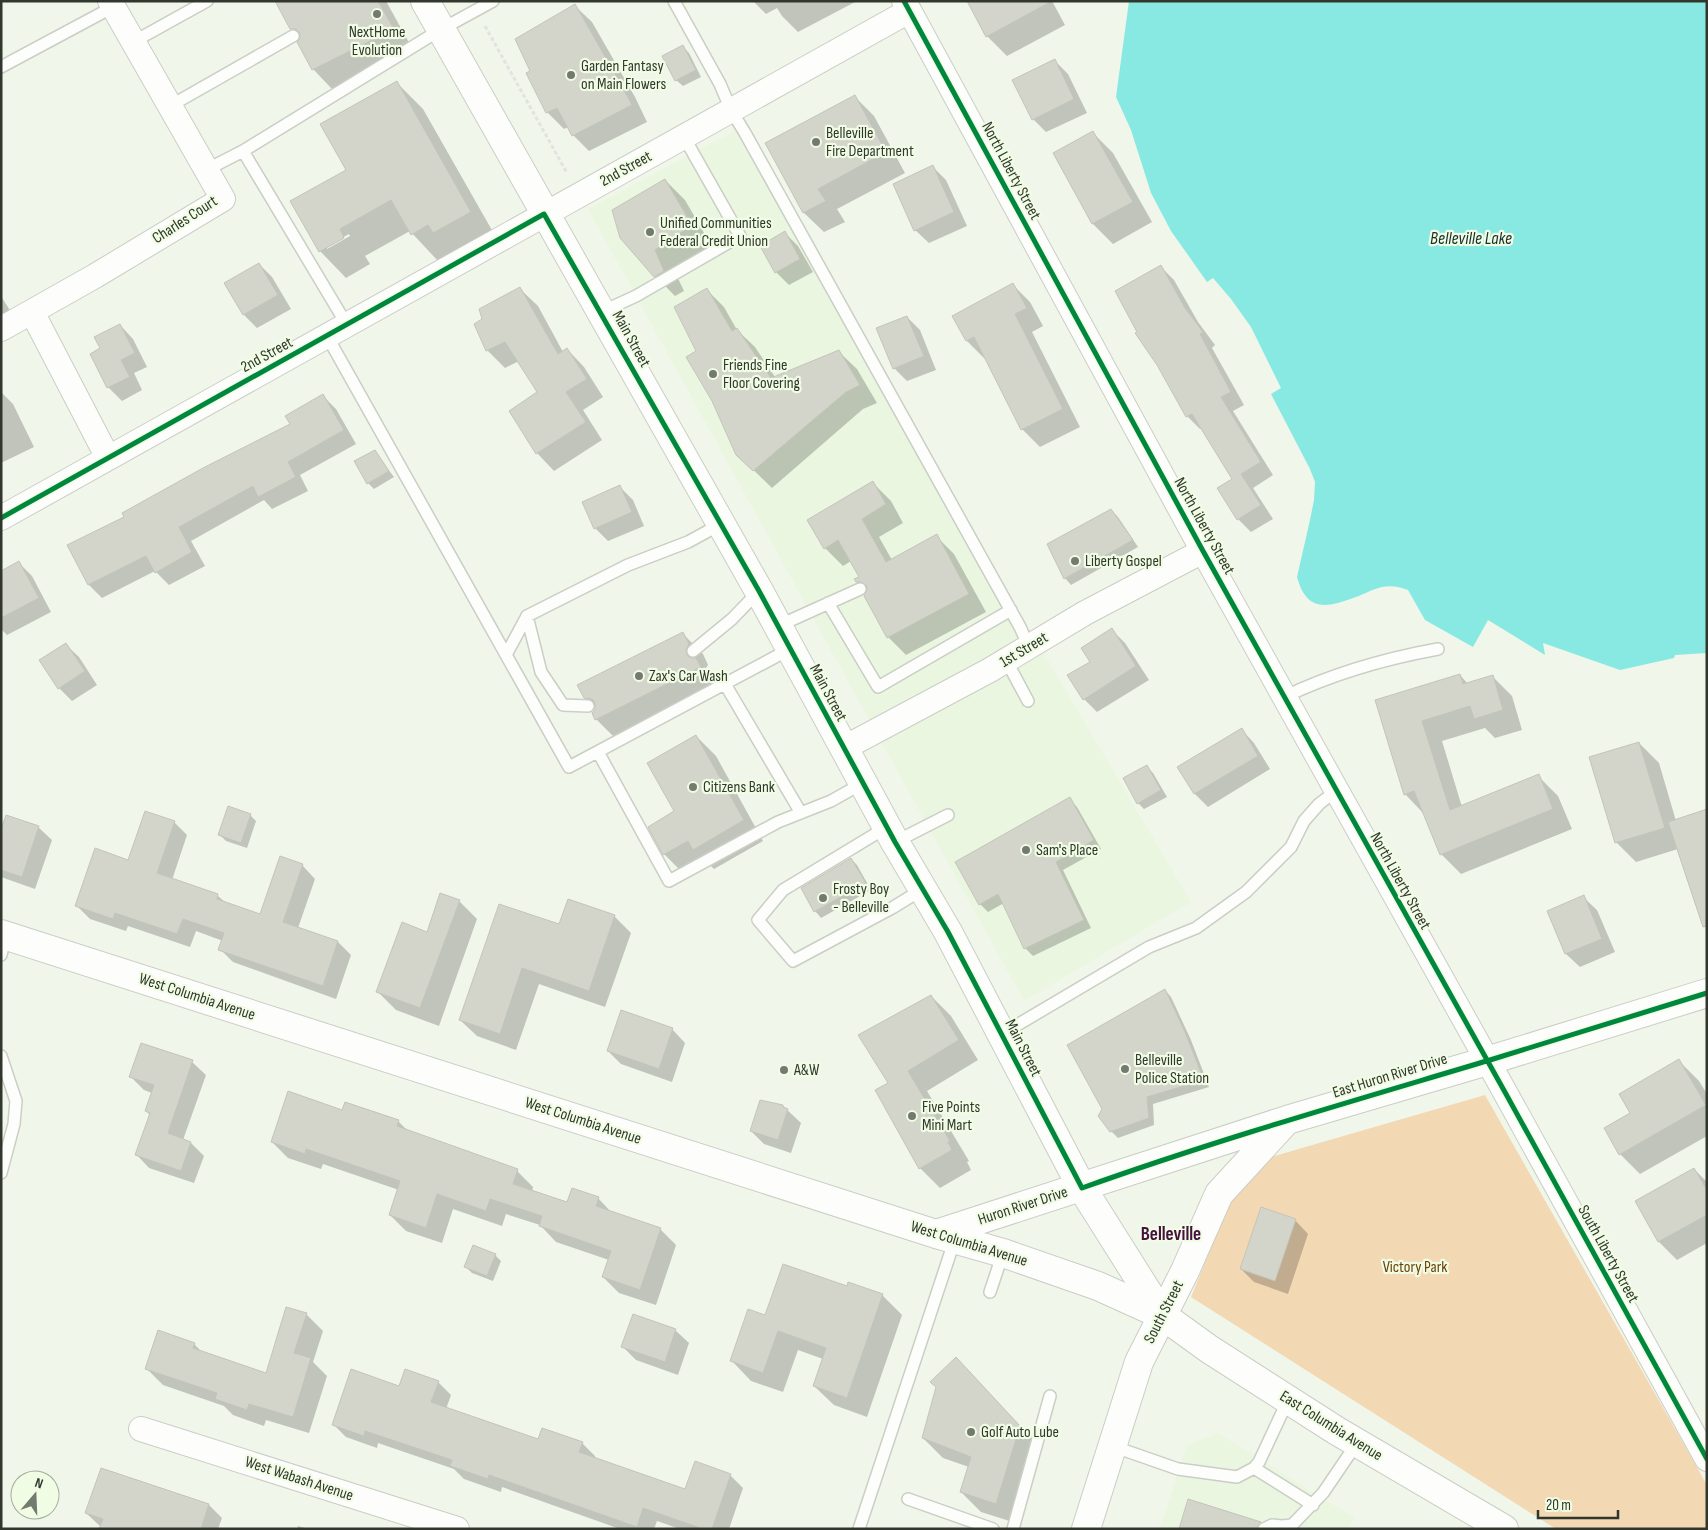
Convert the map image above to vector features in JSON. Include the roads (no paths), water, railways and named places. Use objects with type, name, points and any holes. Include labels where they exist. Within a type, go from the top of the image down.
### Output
[{"type":"main road","name":"Main Street","points":[[425,1],[778,626],[891,835],[948,932],[1082,1188],[1162,1315]]},
{"type":"main road","name":"West Columbia Avenue","points":[[3,941],[1003,1253],[1098,1286],[1162,1315]]},
{"type":"main road","name":"East Huron River Drive","points":[[1082,1188],[1151,1163],[1287,1120],[1707,993]]},
{"type":"main road","name":"South Street","points":[[1086,1529],[1139,1362],[1185,1271],[1219,1194],[1287,1120]]},
{"type":"main road","name":"Huron River Drive","points":[[945,1236],[1082,1188]]},
{"type":"main road","name":"East Columbia Avenue","points":[[1162,1315],[1209,1349],[1288,1400],[1357,1443],[1504,1529]]},
{"type":"street","name":"Charles Court","points":[[1,329],[95,276],[223,199],[112,4]]},
{"type":"street","name":"2nd Street","points":[[1,518],[684,137],[907,6]]},
{"type":"street","name":"North Liberty Street","points":[[907,6],[1203,551],[1487,1061]]},
{"type":"street","points":[[32,312],[108,458]]},
{"type":"street","name":"1st Street","points":[[844,748],[1006,660],[1085,613],[1203,551]]},
{"type":"street","name":"South Liberty Street","points":[[1487,1061],[1707,1459]]},
{"type":"street","name":"West Wabash Avenue","points":[[141,1429],[457,1529]]},
{"type":"lane","points":[[133,42],[207,1]]},
{"type":"lane","points":[[206,170],[243,151],[440,30],[493,1]]},
{"type":"lane","points":[[674,1],[720,84],[731,110],[1011,610],[1029,647]]},
{"type":"lane","points":[[1,67],[112,4]]},
{"type":"lane","points":[[170,106],[293,36]]},
{"type":"lane","points":[[601,312],[636,296],[740,236],[684,137]]},
{"type":"lane","points":[[243,151],[506,655],[569,767],[790,649]]},
{"type":"lane","points":[[506,655],[527,616],[628,565],[688,542],[721,524]]},
{"type":"lane","points":[[778,626],[860,589]]},
{"type":"lane","points":[[692,651],[732,619],[759,592]]},
{"type":"lane","points":[[828,603],[878,687],[1011,610]]},
{"type":"lane","points":[[527,616],[541,672],[563,705],[588,706]]},
{"type":"lane","points":[[1284,697],[1315,682],[1352,669],[1396,657],[1438,649]]},
{"type":"lane","points":[[1006,660],[1028,701]]},
{"type":"lane","points":[[724,684],[801,813]]},
{"type":"lane","points":[[598,752],[669,880],[778,822],[831,801],[863,783]]},
{"type":"lane","points":[[1002,1034],[1149,947],[1196,928],[1239,898],[1290,847],[1304,821],[1319,804],[1336,791]]},
{"type":"lane","points":[[923,889],[792,961],[758,920],[783,890],[891,835],[948,815]]},
{"type":"lane","points":[[1,1056],[16,1101],[14,1124],[1,1173]]},
{"type":"lane","points":[[859,1529],[945,1236]]},
{"type":"lane","points":[[990,1292],[1003,1253]]},
{"type":"lane","points":[[1013,1529],[1050,1396]]},
{"type":"lane","points":[[1112,1446],[1178,1469],[1237,1477],[1254,1468],[1288,1400]]},
{"type":"lane","points":[[1264,1529],[1272,1525],[1292,1525],[1313,1505],[1357,1443]]},
{"type":"lane","points":[[1254,1468],[1313,1505]]},
{"type":"lane","points":[[908,1499],[993,1529]]},
{"type":"water","name":"Belleville Lake","points":[[1129,1],[1707,1],[1707,653],[1675,655],[1674,658],[1620,670],[1543,643],[1545,655],[1488,620],[1473,647],[1425,620],[1408,590],[1399,587],[1382,587],[1343,602],[1325,605],[1311,601],[1305,596],[1297,577],[1314,500],[1315,482],[1271,394],[1281,388],[1251,327],[1213,278],[1207,282],[1171,231],[1151,193],[1131,130],[1116,97]]},
{"type":"place","name":"NextHome Evolution","points":[[377,14]]},
{"type":"place","name":"Garden Fantasy on Main Flowers","points":[[571,75]]},
{"type":"place","name":"Belleville Fire Department","points":[[816,142]]},
{"type":"place","name":"Unified Communities Federal Credit Union","points":[[650,232]]},
{"type":"place","name":"Friends Fine Floor Covering","points":[[713,374]]},
{"type":"place","name":"Liberty Gospel","points":[[1075,561]]},
{"type":"place","name":"Zax's Car Wash","points":[[639,676]]},
{"type":"place","name":"Citizens Bank","points":[[693,787]]},
{"type":"place","name":"Sam's Place","points":[[1026,850]]},
{"type":"place","name":"Frosty Boy - Belleville","points":[[823,898]]},
{"type":"place","name":"Belleville Police Station","points":[[1125,1069]]},
{"type":"place","name":"A&W","points":[[784,1070]]},
{"type":"place","name":"Five Points Mini Mart","points":[[912,1116]]},
{"type":"place","name":"Golf Auto Lube","points":[[971,1432]]},
{"type":"district","name":"Belleville","points":[[1171,1234]]},
{"type":"park label","name":"Victory Park","points":[[1415,1267]]}]
